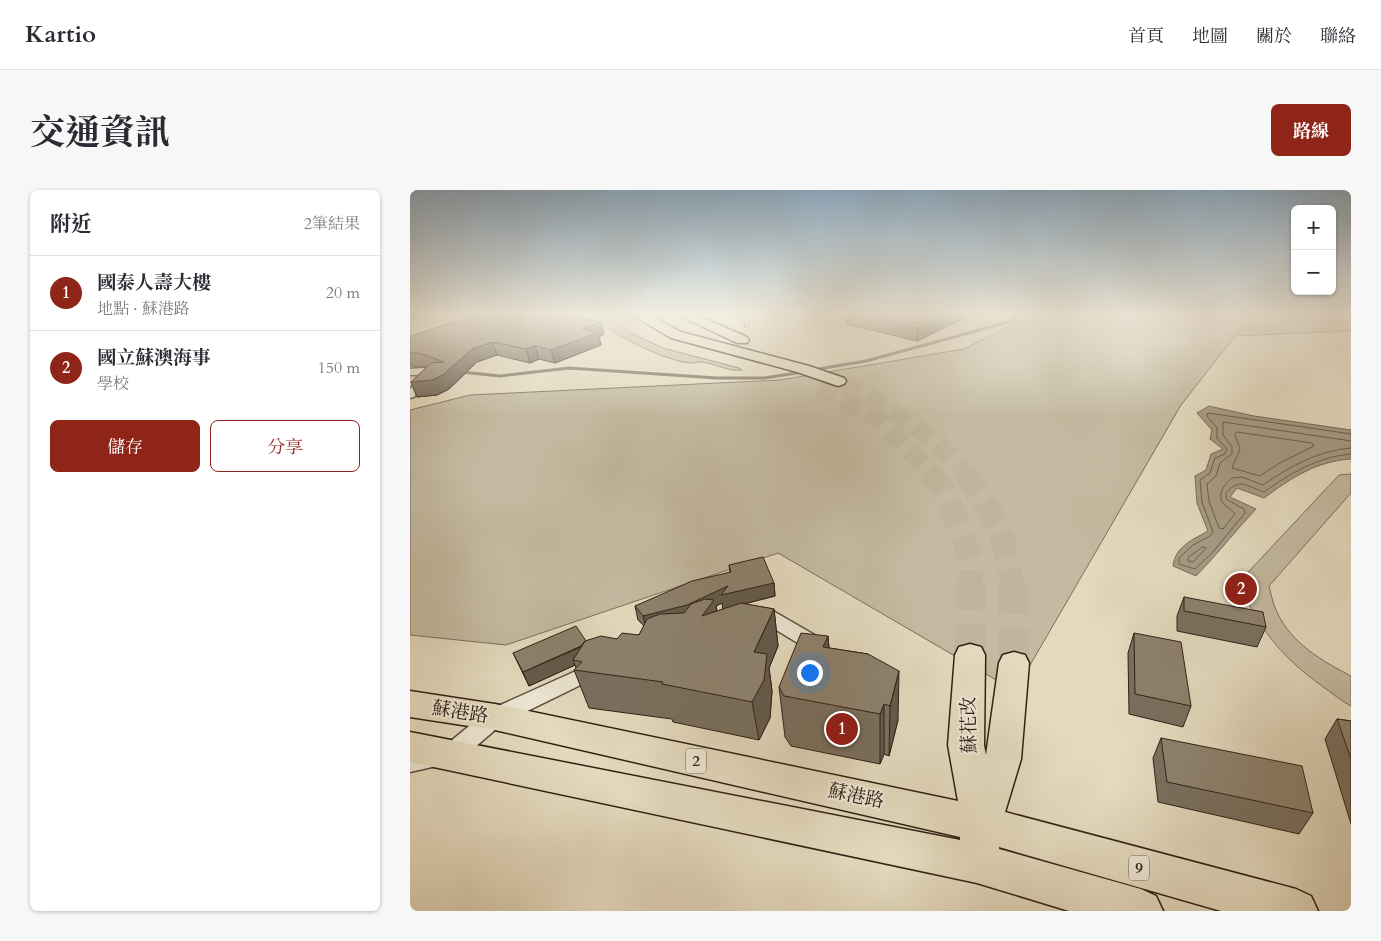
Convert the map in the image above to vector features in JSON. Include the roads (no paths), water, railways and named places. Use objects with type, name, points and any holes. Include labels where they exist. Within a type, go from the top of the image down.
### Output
[{"type":"main road","points":[[694,349],[751,363],[818,387]]},
{"type":"main road","points":[[729,349],[803,369],[838,381]]},
{"type":"main road","points":[[757,349],[803,369]]},
{"type":"main road","name":"蘇花改","points":[[970,655],[966,745],[979,843]]},
{"type":"main road","name":"蘇花改","points":[[979,843],[1003,759],[1014,662]]},
{"type":"main road","name":"蘇港路","points":[[410,704],[495,717],[979,843],[1296,911]]},
{"type":"main road","name":"蘇港路","points":[[410,747],[979,843],[1141,911]]},
{"type":"street","points":[[410,372],[424,371],[431,374],[410,395]]},
{"type":"street","points":[[740,620],[766,615],[832,655]]},
{"type":"street","points":[[410,762],[451,754],[495,717],[589,672],[616,662]]},
{"type":"water","points":[[1209,406],[1254,416],[1351,430],[1351,459],[1339,460],[1316,467],[1284,484],[1264,498],[1237,488],[1230,497],[1256,509],[1196,576],[1173,566],[1174,559],[1185,545],[1208,531],[1197,503],[1195,476],[1206,470],[1211,454],[1223,449],[1210,439],[1212,430],[1197,413]]},
{"type":"waterway","points":[[812,370],[866,361],[911,349]]},
{"type":"waterway","points":[[410,368],[420,369]]},
{"type":"waterway","points":[[461,372],[500,376],[569,368],[717,378],[764,378],[803,372]]},
{"type":"tunnel","points":[[838,381],[845,385]]},
{"type":"tunnel","points":[[843,384],[909,422],[939,445],[965,473]]},
{"type":"tunnel","points":[[818,387],[877,418],[931,473]]},
{"type":"tunnel","points":[[930,472],[943,488],[971,559],[971,584]]},
{"type":"tunnel","points":[[964,472],[1000,529],[1013,585]]},
{"type":"tunnel","points":[[970,655],[971,584]]},
{"type":"tunnel","points":[[1013,584],[1014,663]]},
{"type":"place","name":"國立蘇澳海事","points":[[1241,589]]},
{"type":"place","name":"國泰人壽大樓","points":[[842,729]]}]
